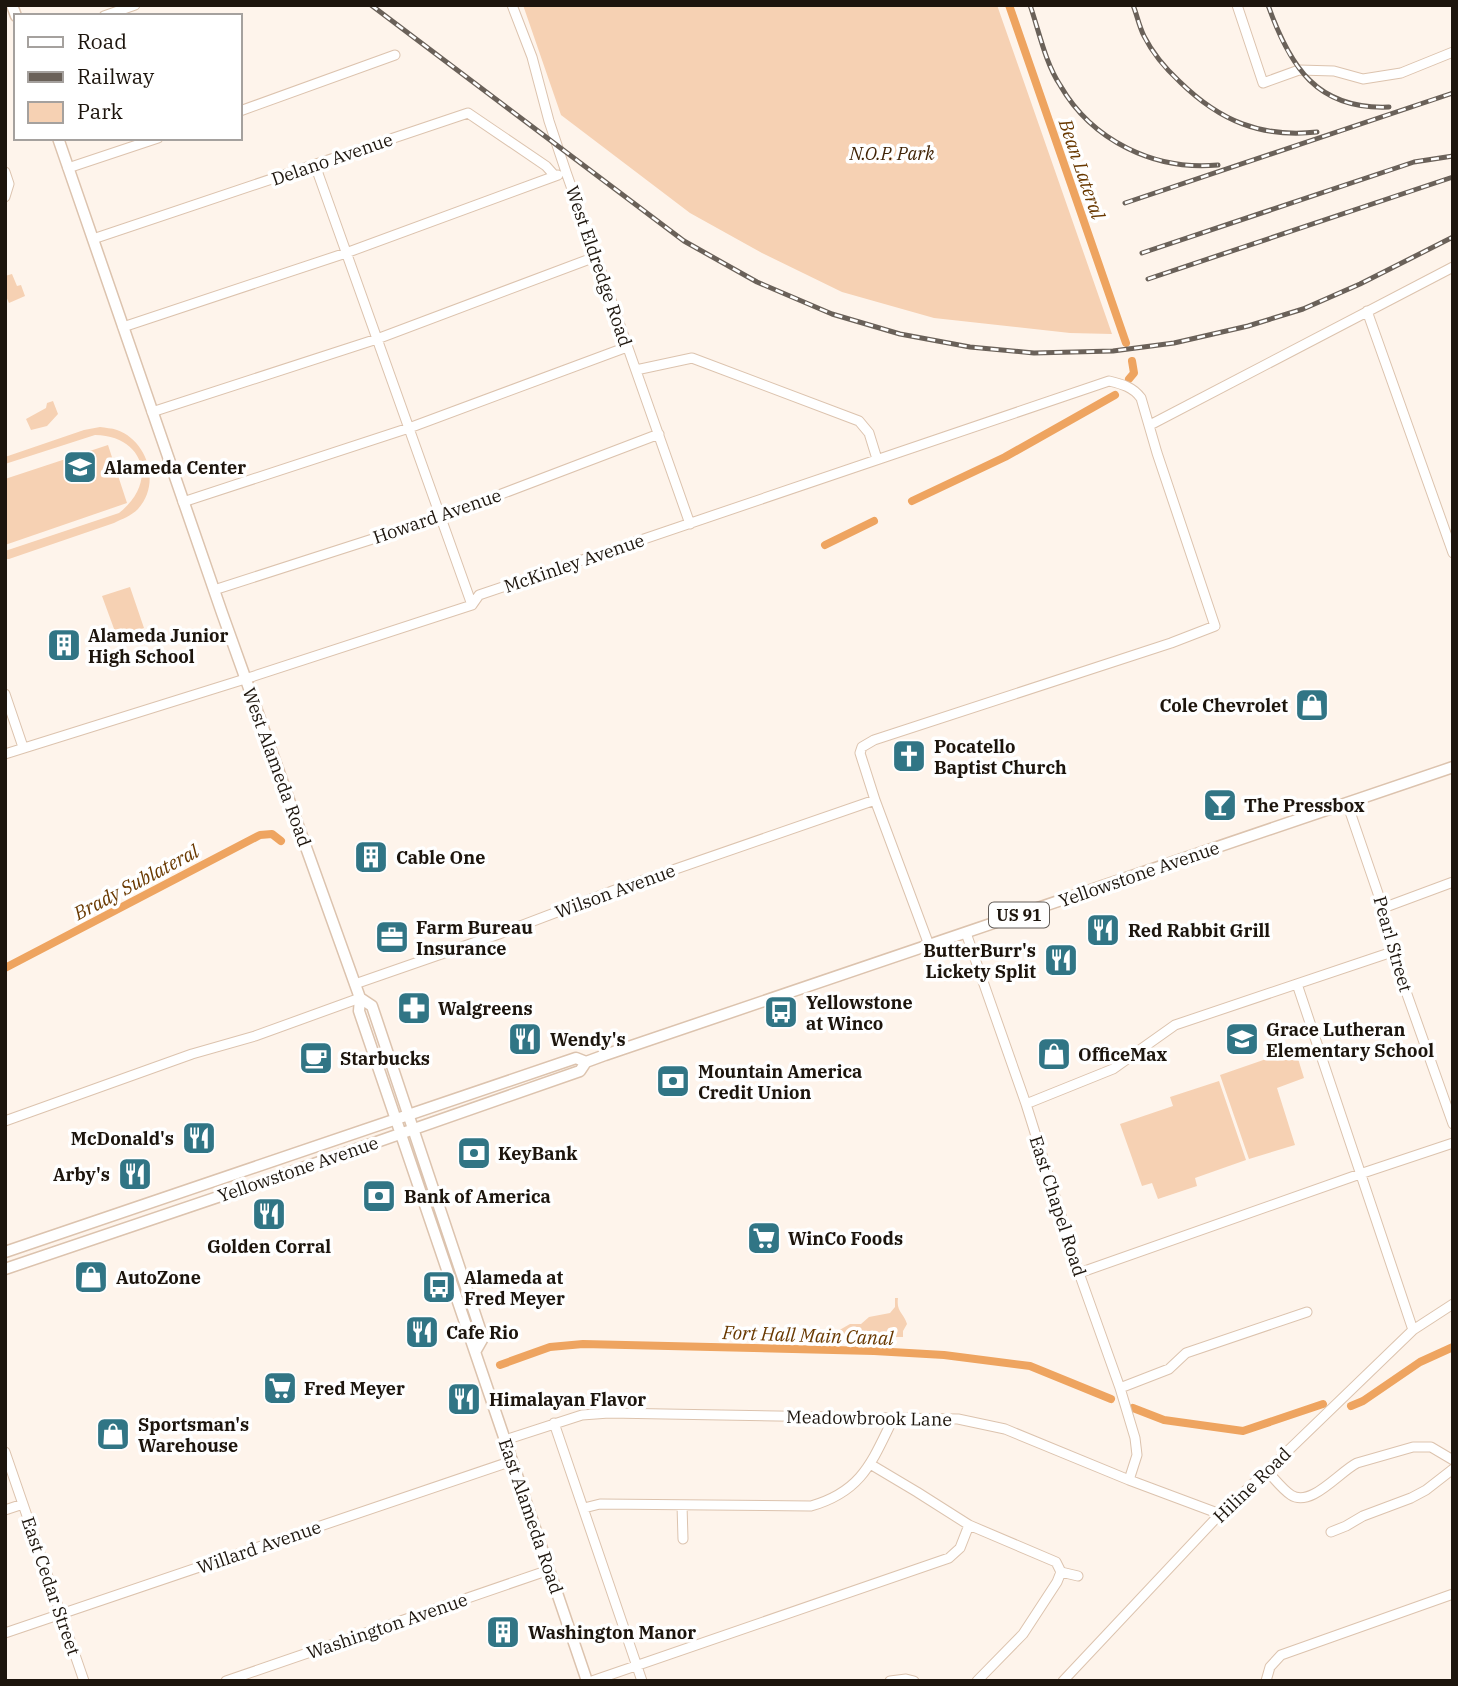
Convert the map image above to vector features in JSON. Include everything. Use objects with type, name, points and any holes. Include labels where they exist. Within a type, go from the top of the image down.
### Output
[{"type":"main road","name":"West Alameda Road","points":[[59,140],[245,679],[360,998],[359,1011],[401,1133]]},
{"type":"main road","name":"Yellowstone Avenue","points":[[5,1269],[580,1071],[586,1062],[1453,766]]},
{"type":"main road","name":"West Alameda Road","points":[[360,998],[372,1006],[408,1115]]},
{"type":"main road","name":"Yellowstone Avenue","points":[[5,1252],[576,1058],[586,1062]]},
{"type":"main road","name":"East Alameda Road","points":[[408,1115],[484,1338],[475,1352]]},
{"type":"main road","name":"East Alameda Road","points":[[401,1133],[589,1681]]},
{"type":"street","points":[[110,14],[135,5]]},
{"type":"street","name":"West Eldredge Road","points":[[512,5],[532,57],[549,121],[595,257],[690,524]]},
{"type":"street","points":[[1237,5],[1263,83],[1299,70],[1334,71],[1363,79],[1401,73],[1453,52]]},
{"type":"street","points":[[242,110],[396,55]]},
{"type":"street","name":"Delano Avenue","points":[[93,239],[468,113],[546,166],[555,176]]},
{"type":"street","points":[[68,168],[152,140]]},
{"type":"street","points":[[315,165],[472,605]]},
{"type":"street","points":[[5,172],[9,184],[6,197]]},
{"type":"street","points":[[123,327],[346,253],[566,172]]},
{"type":"street","points":[[152,412],[377,339],[595,257]]},
{"type":"street","points":[[929,945],[875,800],[860,753],[862,747],[874,740],[1171,643],[1215,626],[1150,425],[1453,267]]},
{"type":"street","points":[[1367,311],[1453,553]]},
{"type":"street","points":[[183,502],[409,428],[627,347]]},
{"type":"street","points":[[636,370],[692,358],[859,421],[869,433],[877,459]]},
{"type":"street","name":"McKinley Avenue","points":[[5,754],[472,605],[479,595],[1109,381],[1125,385],[1139,395],[1150,425]]},
{"type":"street","name":"Howard Avenue","points":[[214,590],[441,517],[659,434]]},
{"type":"street","points":[[5,694],[23,747]]},
{"type":"street","name":"Wilson Avenue","points":[[355,984],[499,934],[625,886],[875,800]]},
{"type":"street","name":"Pearl Street","points":[[1347,803],[1383,908],[1392,952],[1453,1124]]},
{"type":"street","points":[[1383,908],[1453,883]]},
{"type":"street","name":"East Chapel Road","points":[[966,933],[1026,1104],[1135,1438],[1137,1455],[1129,1480]]},
{"type":"street","points":[[1026,1104],[1113,1069],[1175,1025],[1392,952]]},
{"type":"street","points":[[1297,984],[1413,1330]]},
{"type":"street","points":[[5,1121],[360,998]]},
{"type":"street","points":[[1079,1273],[1453,1143]]},
{"type":"street","name":"Hiline Road","points":[[1063,1681],[1220,1514],[1413,1330],[1453,1304]]},
{"type":"street","points":[[1120,1388],[1169,1369],[1186,1353],[1307,1312]]},
{"type":"street","name":"Meadowbrook Lane","points":[[505,1440],[582,1415],[609,1413],[958,1419],[1005,1429],[1220,1514]]},
{"type":"street","points":[[584,1508],[600,1504],[811,1506],[830,1501],[863,1476],[894,1418]]},
{"type":"street","points":[[554,1423],[642,1681]]},
{"type":"street","points":[[1267,1471],[1291,1495],[1302,1499],[1312,1496],[1357,1463],[1413,1447],[1431,1447],[1453,1460]]},
{"type":"street","name":"East Cedar Street","points":[[5,1451],[84,1681]]},
{"type":"street","name":"Willard Avenue","points":[[5,1633],[512,1461]]},
{"type":"street","points":[[870,1464],[969,1525],[1056,1562],[1061,1572],[1023,1634],[977,1681]]},
{"type":"street","points":[[1331,1532],[1363,1516],[1411,1498],[1453,1469]]},
{"type":"street","points":[[5,1510],[23,1504]]},
{"type":"street","points":[[682,1505],[683,1539]]},
{"type":"street","points":[[589,1681],[949,1558],[960,1548],[969,1525]]},
{"type":"street","points":[[1346,1526],[1351,1538]]},
{"type":"street","name":"Washington Avenue","points":[[226,1681],[549,1570]]},
{"type":"street","points":[[1061,1572],[1078,1576]]},
{"type":"street","points":[[1266,1681],[1270,1667],[1282,1655],[1453,1594]]},
{"type":"street","points":[[890,1681],[914,1681]]},
{"type":"green space","name":"N.O.P. Park","points":[[523,5],[997,5],[1112,334],[1070,333],[934,318],[842,292],[762,253],[690,213],[561,115]]},
{"type":"green space","points":[[12,274],[17,286],[21,285],[25,296],[9,303],[5,294],[5,276]]},
{"type":"green space","points":[[53,401],[58,414],[47,426],[31,430],[26,419]]},
{"type":"green space","points":[[100,427],[115,429],[128,436],[137,443],[143,453],[148,464],[149,488],[138,509],[114,523],[5,559],[5,551],[119,513],[131,501],[139,488],[142,475],[140,463],[135,452],[112,437],[95,435],[5,464],[5,457]]},
{"type":"green space","points":[[108,445],[127,503],[5,545],[5,479]]},
{"type":"green space","points":[[130,587],[144,628],[117,637],[102,596]]},
{"type":"green space","points":[[1295,1049],[1304,1078],[1277,1088],[1295,1145],[1249,1159],[1220,1075]]},
{"type":"green space","points":[[1219,1081],[1246,1160],[1195,1178],[1197,1186],[1158,1199],[1152,1183],[1142,1186],[1120,1124],[1173,1106],[1170,1097]]},
{"type":"green space","points":[[895,1298],[898,1298],[899,1309],[907,1324],[903,1337],[835,1337],[836,1332],[850,1324],[861,1324],[869,1317],[890,1313],[895,1307]]},
{"type":"waterway","name":"Bean Lateral","points":[[1009,5],[1126,343]]},
{"type":"waterway","name":"Bean Lateral","points":[[1129,379],[1134,373],[1132,361]]},
{"type":"waterway","name":"Bean Lateral","points":[[912,501],[1005,457],[1115,395]]},
{"type":"waterway","name":"Bean Lateral","points":[[825,545],[874,521]]},
{"type":"waterway","name":"Brady Sublateral","points":[[5,968],[260,835],[272,834],[281,841]]},
{"type":"waterway","name":"Fort Hall Main Canal","points":[[500,1365],[550,1347],[583,1344],[874,1351],[944,1355],[1030,1366],[1111,1399]]},
{"type":"waterway","name":"Fort Hall Main Canal","points":[[1351,1406],[1363,1401],[1420,1362],[1453,1347]]},
{"type":"waterway","name":"Fort Hall Main Canal","points":[[1133,1408],[1164,1420],[1243,1431],[1323,1404]]},
{"type":"railway","points":[[371,5],[684,241],[757,282],[832,314],[900,334],[970,347],[1034,353],[1113,351],[1174,343],[1248,326],[1303,309],[1360,284],[1453,237]]},
{"type":"railway","points":[[1030,5],[1055,76],[1073,105],[1089,122],[1107,137],[1149,157],[1194,166],[1218,165]]},
{"type":"railway","points":[[1133,5],[1142,32],[1156,55],[1180,82],[1210,107],[1226,117],[1260,129],[1317,132]]},
{"type":"railway","points":[[1268,5],[1286,48],[1310,80],[1343,101],[1364,106],[1389,107]]},
{"type":"railway","points":[[1125,203],[1453,93]]},
{"type":"railway","points":[[1142,253],[1414,162],[1453,156]]},
{"type":"railway","points":[[1148,279],[1453,177]]},
{"type":"place","name":"Alameda Center","points":[[80,467]]},
{"type":"place","name":"Alameda Junior High School","points":[[64,645]]},
{"type":"place","name":"Cole Chevrolet","points":[[1312,705]]},
{"type":"place","name":"Pocatello Baptist Church","points":[[909,756]]},
{"type":"place","name":"The Pressbox","points":[[1220,805]]},
{"type":"place","name":"Cable One","points":[[371,857]]},
{"type":"place","name":"Red Rabbit Grill","points":[[1103,930]]},
{"type":"place","name":"Farm Bureau Insurance","points":[[392,937]]},
{"type":"place","name":"ButterBurr's Lickety Split","points":[[1061,960]]},
{"type":"place","name":"Walgreens","points":[[414,1008]]},
{"type":"place","name":"Yellowstone at Winco","points":[[781,1012]]},
{"type":"place","name":"Wendy's","points":[[525,1039]]},
{"type":"place","name":"Grace Lutheran Elementary School","points":[[1242,1039]]},
{"type":"place","name":"OfficeMax","points":[[1054,1054]]},
{"type":"place","name":"Starbucks","points":[[316,1058]]},
{"type":"place","name":"Mountain America Credit Union","points":[[673,1081]]},
{"type":"place","name":"McDonald's","points":[[199,1138]]},
{"type":"place","name":"KeyBank","points":[[474,1153]]},
{"type":"place","name":"Arby's","points":[[135,1174]]},
{"type":"place","name":"Bank of America","points":[[379,1196]]},
{"type":"place","name":"Golden Corral","points":[[269,1214]]},
{"type":"place","name":"WinCo Foods","points":[[764,1238]]},
{"type":"place","name":"AutoZone","points":[[91,1277]]},
{"type":"place","name":"Alameda at Fred Meyer","points":[[439,1287]]},
{"type":"place","name":"Cafe Rio","points":[[422,1332]]},
{"type":"place","name":"Fred Meyer","points":[[280,1388]]},
{"type":"place","name":"Himalayan Flavor","points":[[464,1399]]},
{"type":"place","name":"Sportsman's Warehouse","points":[[113,1434]]},
{"type":"place","name":"Washington Manor","points":[[503,1632]]}]
